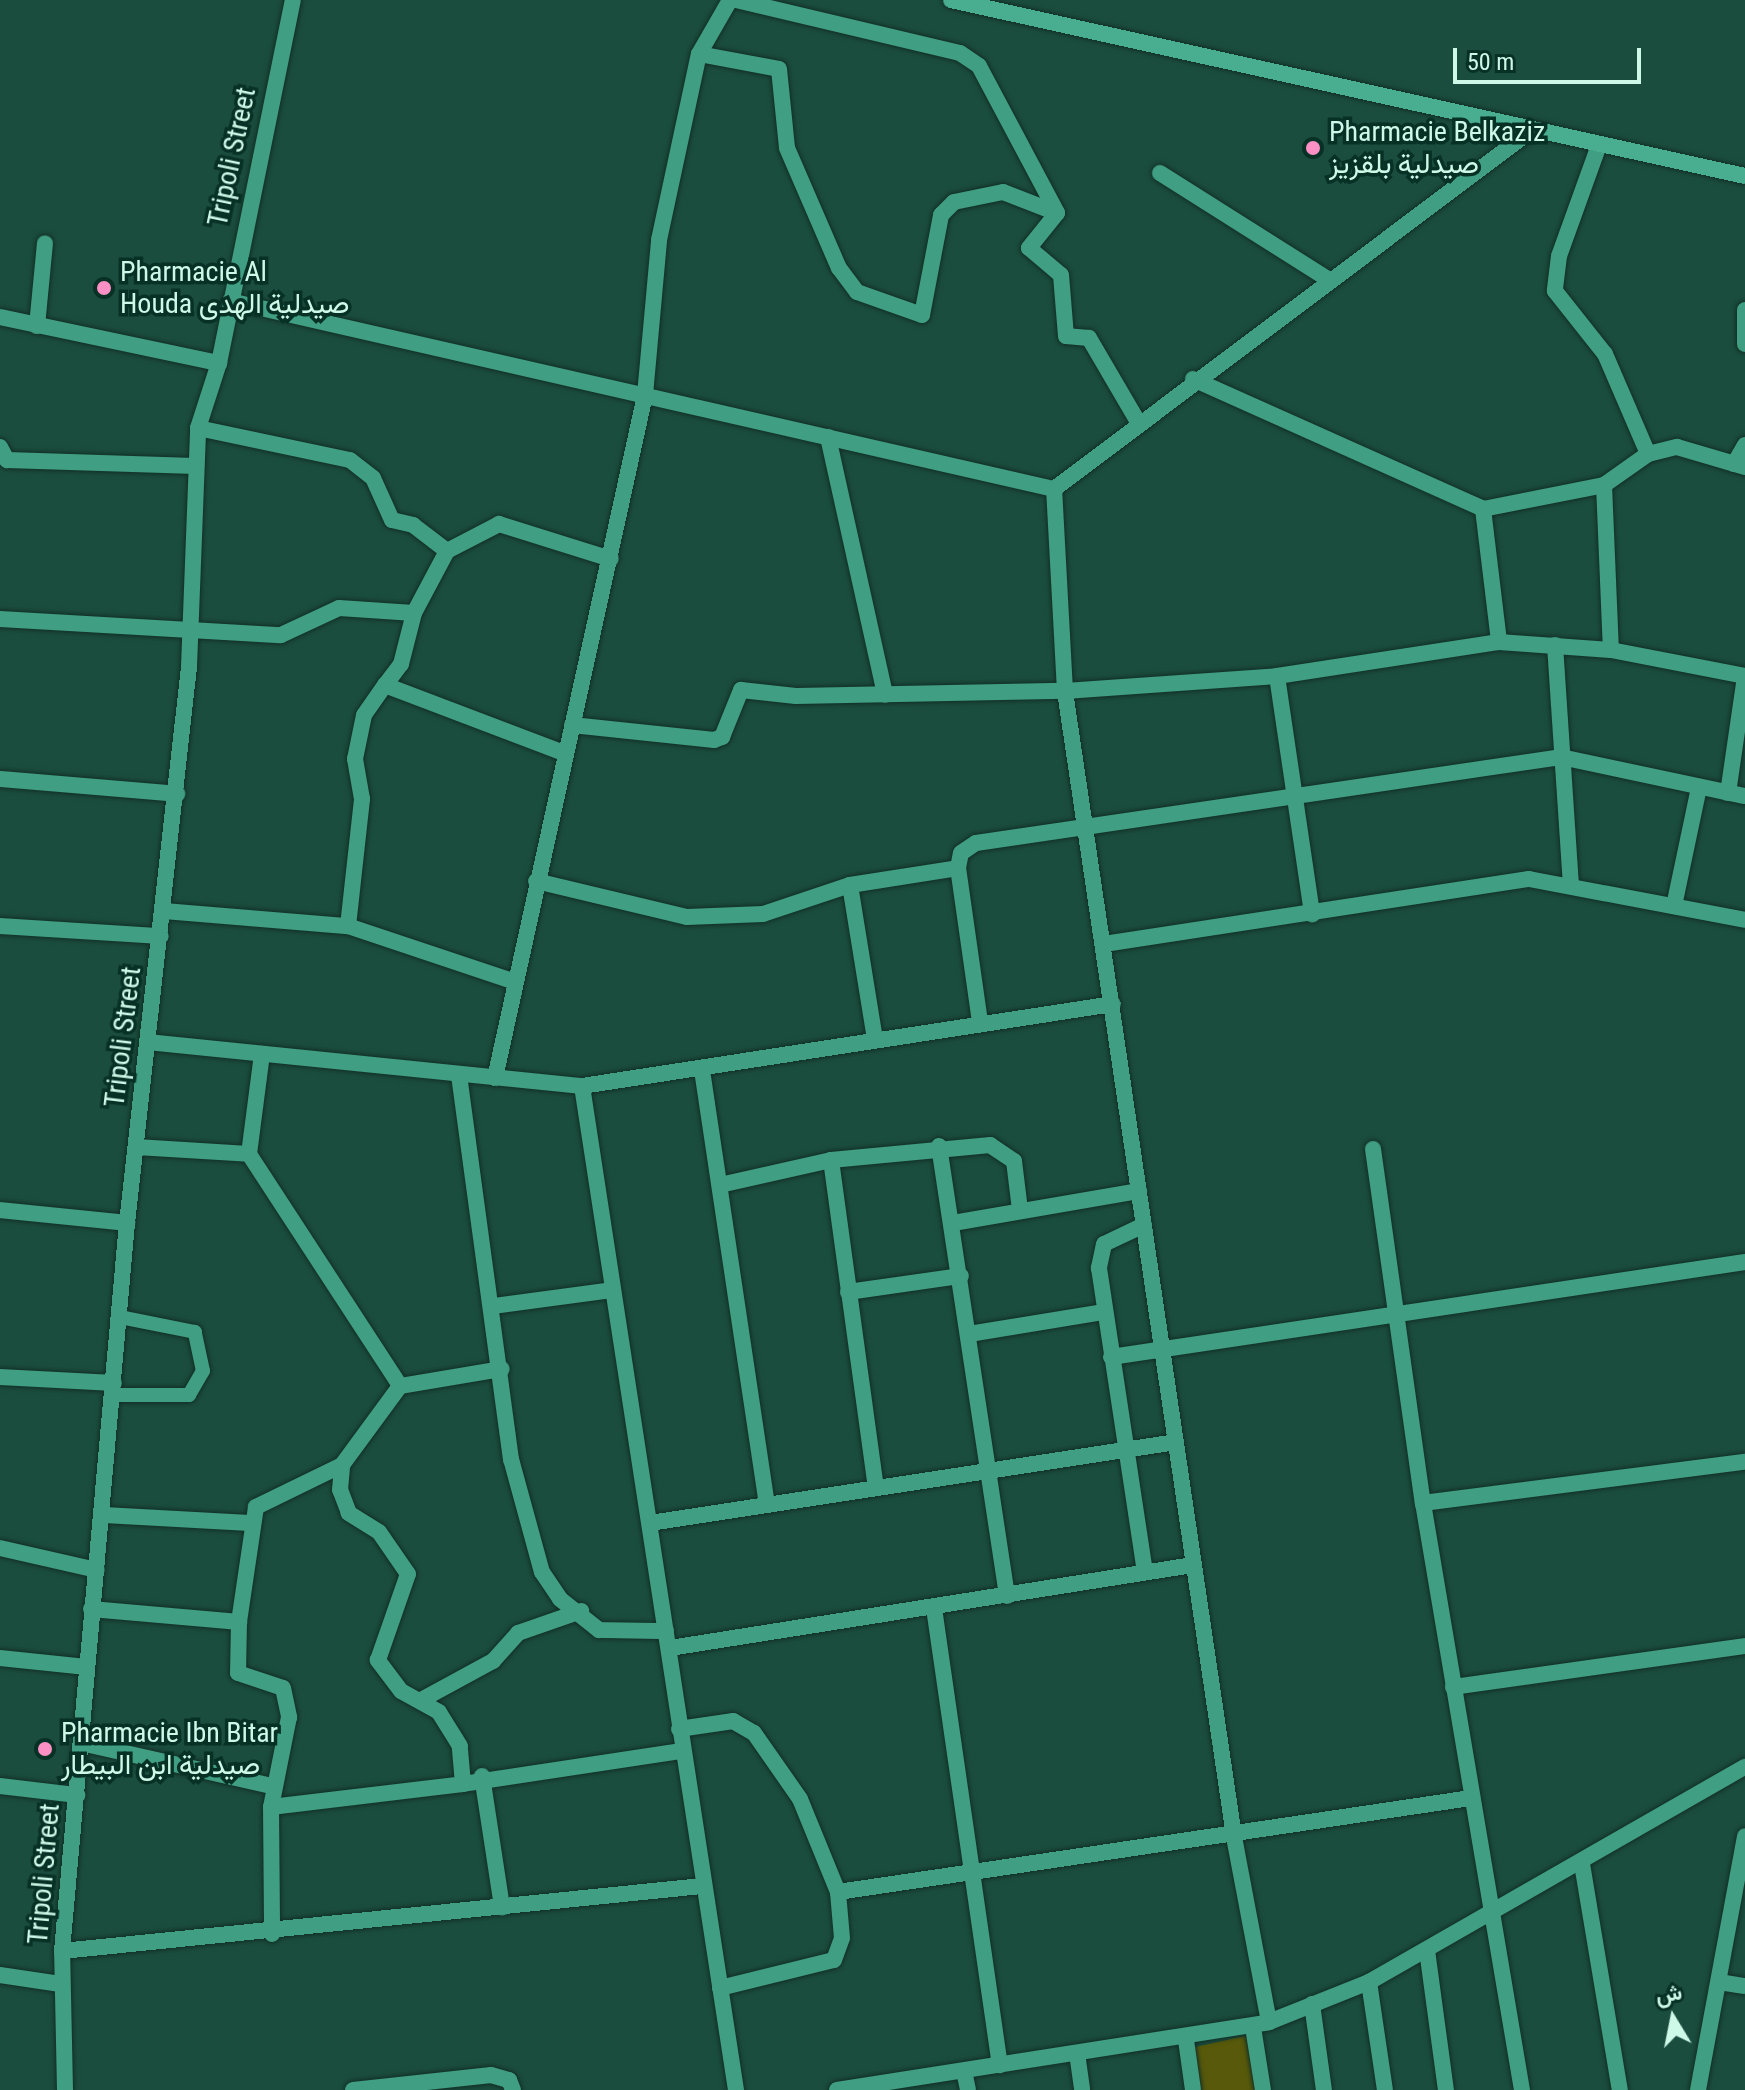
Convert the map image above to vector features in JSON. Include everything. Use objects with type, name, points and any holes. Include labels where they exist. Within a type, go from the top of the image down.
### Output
[{"type":"main road","points":[[951,0],[1005,6],[1532,130],[1745,176]]},
{"type":"street","name":"Tripoli Street","points":[[65,2090],[60,1984],[62,1951],[127,1223],[177,794],[191,634],[198,428],[219,363],[293,0]]},
{"type":"street","points":[[495,1078],[645,395],[659,240],[699,54],[733,0],[973,60],[1057,213]]},
{"type":"street","points":[[699,54],[779,69],[787,148],[839,268],[871,299],[922,315],[941,215],[954,202],[1003,192],[1057,213]]},
{"type":"street","points":[[1054,489],[1326,278],[1532,130]]},
{"type":"street","points":[[1599,145],[1559,256],[1555,291],[1605,354],[1648,454]]},
{"type":"street","points":[[1160,173],[1326,278]]},
{"type":"street","points":[[1057,213],[1029,248],[1061,275],[1066,336],[1089,338],[1138,422]]},
{"type":"street","points":[[37,326],[45,243]]},
{"type":"street","points":[[230,301],[1054,489]]},
{"type":"street","points":[[1745,310],[1745,344]]},
{"type":"street","points":[[0,317],[219,363]]},
{"type":"street","points":[[1193,379],[1483,509],[1604,485],[1648,454],[1677,447],[1740,466],[1745,445]]},
{"type":"street","points":[[198,428],[350,460],[373,478],[392,520],[413,525],[447,551]]},
{"type":"street","points":[[828,437],[850,554],[876,627],[885,695]]},
{"type":"street","points":[[0,447],[7,460],[195,466]]},
{"type":"street","points":[[1604,485],[1611,650]]},
{"type":"street","points":[[1054,489],[1065,691],[1261,2025],[1263,2090]]},
{"type":"street","points":[[1483,509],[1499,642]]},
{"type":"street","points":[[348,926],[362,799],[355,759],[364,715],[401,664],[414,613],[447,551],[499,524],[611,559]]},
{"type":"street","points":[[0,619],[191,634],[281,635],[339,608],[414,613]]},
{"type":"street","points":[[572,725],[714,740],[722,737],[741,690],[885,695],[1065,691],[1277,676],[1499,642],[1555,645],[1611,650],[1745,676],[1728,793]]},
{"type":"street","points":[[1555,645],[1571,883]]},
{"type":"street","points":[[1277,676],[1312,914]]},
{"type":"street","points":[[385,685],[564,753]]},
{"type":"street","points":[[980,1022],[958,868],[961,853],[976,843],[1561,757],[1745,796]]},
{"type":"street","points":[[0,779],[177,794]]},
{"type":"street","points":[[1674,906],[1699,787]]},
{"type":"street","points":[[536,881],[687,917],[763,914],[850,885],[958,868]]},
{"type":"street","points":[[1104,944],[1529,879],[1571,883],[1745,920]]},
{"type":"street","points":[[850,885],[875,1039]]},
{"type":"street","points":[[164,911],[348,926],[515,982]]},
{"type":"street","points":[[0,926],[161,936]]},
{"type":"street","points":[[148,1042],[582,1086],[702,1070],[980,1022],[1113,1004]]},
{"type":"street","points":[[262,1054],[249,1154],[400,1386]]},
{"type":"street","points":[[702,1070],[767,1503]]},
{"type":"street","points":[[459,1075],[502,1369],[511,1459],[542,1572],[560,1599],[581,1611],[609,1634],[668,1640],[934,1608],[1193,1565]]},
{"type":"street","points":[[582,1086],[668,1640],[681,1751],[736,2090]]},
{"type":"street","points":[[720,1185],[831,1160],[939,1146],[1004,1149],[1014,1161],[1020,1210]]},
{"type":"street","points":[[939,1146],[1007,1596]]},
{"type":"street","points":[[136,1147],[249,1154]]},
{"type":"street","points":[[1373,1149],[1394,1315],[1423,1503],[1522,2090]]},
{"type":"street","points":[[831,1160],[876,1487]]},
{"type":"street","points":[[953,1223],[1139,1191]]},
{"type":"street","points":[[0,1210],[127,1223]]},
{"type":"street","points":[[1144,1225],[1101,1250],[1104,1312],[1145,1571]]},
{"type":"street","points":[[1111,1357],[1745,1262]]},
{"type":"street","points":[[848,1292],[961,1276]]},
{"type":"street","points":[[493,1306],[613,1290]]},
{"type":"street","points":[[969,1334],[1104,1312]]},
{"type":"street","points":[[272,1934],[272,1786],[289,1717],[286,1694],[238,1673],[239,1622],[251,1523],[264,1498],[342,1465],[400,1386],[502,1369]]},
{"type":"street","points":[[0,1377],[114,1389]]},
{"type":"street","points":[[650,1523],[876,1487],[989,1474],[1176,1442]]},
{"type":"street","points":[[1423,1503],[1745,1462]]},
{"type":"street","points":[[342,1465],[340,1490],[349,1513],[379,1532],[410,1583],[386,1622],[378,1660],[401,1691],[423,1699],[460,1746],[463,1784]]},
{"type":"street","points":[[103,1515],[251,1523]]},
{"type":"street","points":[[0,1548],[97,1570]]},
{"type":"street","points":[[934,1608],[969,1875],[1000,2065]]},
{"type":"street","points":[[91,1609],[239,1622]]},
{"type":"street","points":[[423,1699],[493,1661],[518,1633],[581,1611]]},
{"type":"street","points":[[1453,1687],[1745,1646]]},
{"type":"street","points":[[0,1658],[87,1667]]},
{"type":"street","points":[[679,1729],[733,1721],[754,1733],[800,1799],[838,1892],[842,1938],[834,1960],[720,1988]]},
{"type":"street","points":[[81,1743],[272,1786]]},
{"type":"street","points":[[271,1807],[463,1784],[482,1776],[681,1751]]},
{"type":"street","points":[[837,2090],[1077,2053],[1186,2040],[1261,2025],[1369,1982],[1582,1864],[1745,1767]]},
{"type":"street","points":[[482,1776],[502,1907]]},
{"type":"street","points":[[0,1786],[77,1795]]},
{"type":"street","points":[[838,1892],[1234,1836],[1471,1798]]},
{"type":"street","points":[[1698,2090],[1745,1836]]},
{"type":"street","points":[[1582,1864],[1620,2090]]},
{"type":"street","points":[[62,1951],[272,1934],[702,1886]]},
{"type":"street","points":[[1427,1950],[1446,2090]]},
{"type":"street","points":[[0,1975],[60,1984]]},
{"type":"street","points":[[1369,1982],[1385,2090]]},
{"type":"street","points":[[1719,1982],[1745,1986]]},
{"type":"street","points":[[1312,2004],[1324,2090]]},
{"type":"street","points":[[1186,2040],[1193,2090]]},
{"type":"street","points":[[1077,2053],[1082,2090]]},
{"type":"street","points":[[964,2071],[968,2090]]},
{"type":"street","points":[[353,2090],[491,2075],[509,2080],[513,2090]]},
{"type":"lane","points":[[114,1389],[189,1395],[203,1371],[195,1332],[120,1317]]},
{"type":"shaded area","points":[[1254,2034],[1262,2090],[1201,2090],[1195,2047]]},
{"type":"place","name":"Pharmacie Belkaziz صيدلية بلقزيز","points":[[1313,148]]},
{"type":"place","name":"Pharmacie Al Houda صيدلية الهدى","points":[[104,288]]},
{"type":"place","name":"Pharmacie Ibn Bitar صيدلية ابن البيطار","points":[[45,1749]]}]
